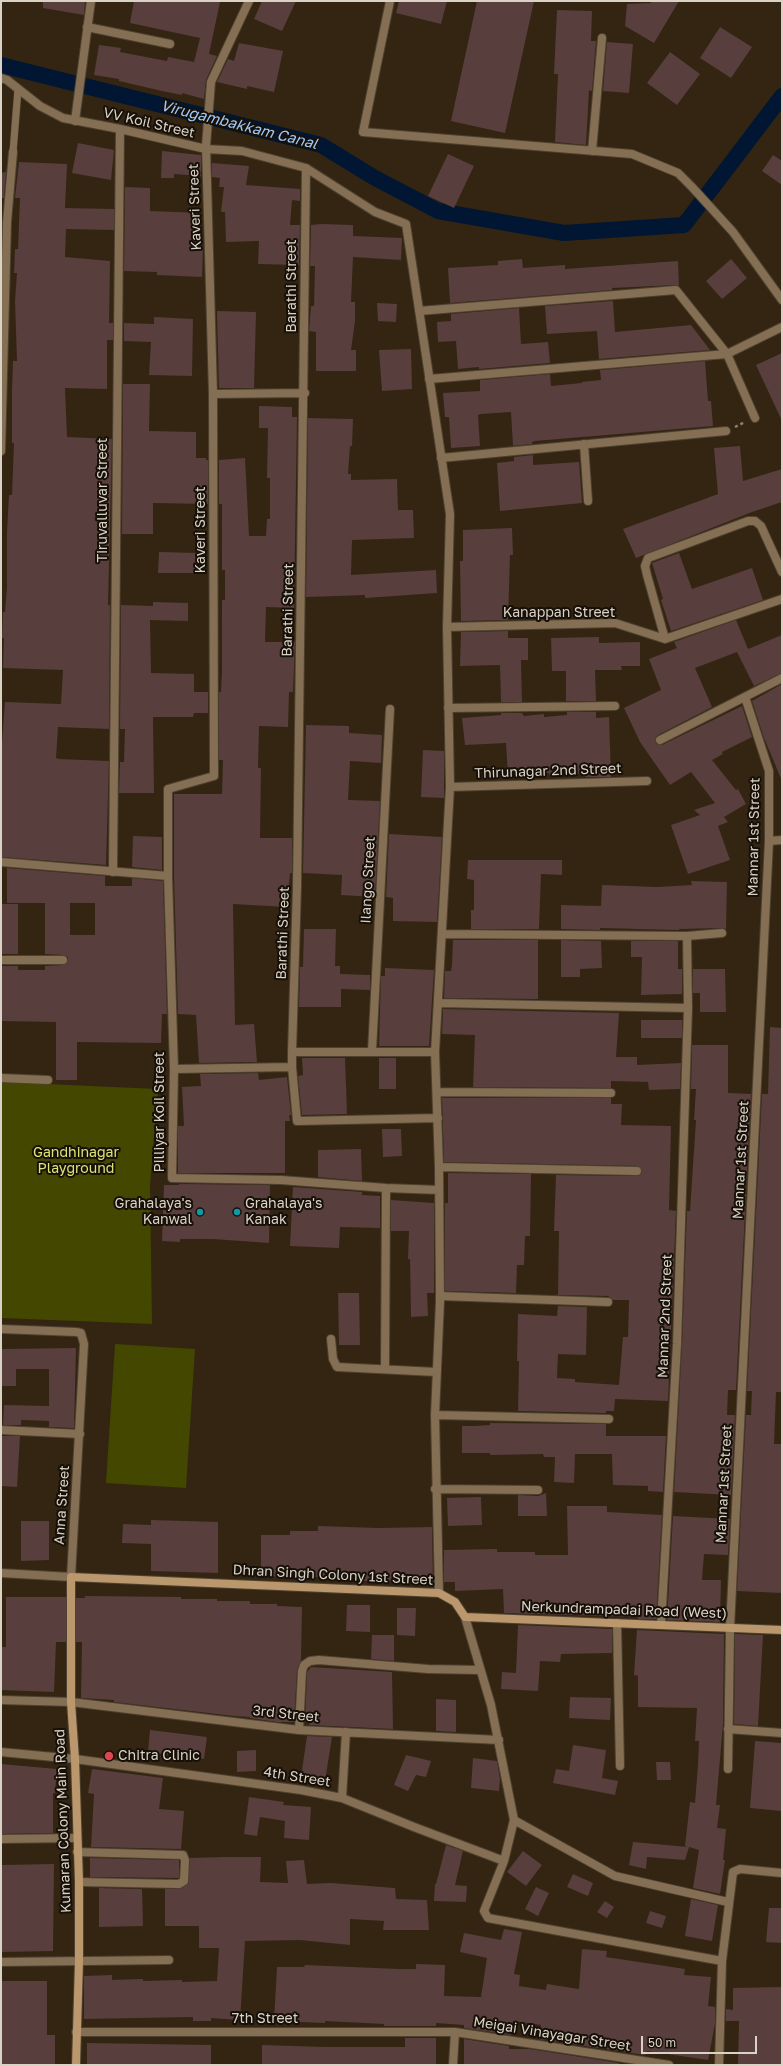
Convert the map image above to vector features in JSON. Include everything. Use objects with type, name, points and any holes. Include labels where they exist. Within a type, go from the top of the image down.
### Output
[{"type":"street","points":[[75,118],[91,1]]},
{"type":"street","name":"Kaveri Street","points":[[168,876],[168,789],[214,776],[213,394],[206,148],[211,82],[249,1]]},
{"type":"street","points":[[390,1],[363,132],[632,154],[678,173],[732,232],[782,300]]},
{"type":"street","points":[[87,27],[170,44]]},
{"type":"street","points":[[592,150],[602,38]]},
{"type":"street","name":"VV Koil Street","points":[[1,78],[7,80],[18,90],[51,112],[63,118],[75,118],[206,148],[242,151],[306,168],[375,212],[406,224],[419,311]]},
{"type":"street","name":"Tiruvalluvar Street","points":[[113,872],[120,129]]},
{"type":"street","points":[[1,451],[7,222],[12,152]]},
{"type":"street","name":"Barathi Street","points":[[306,168],[297,879],[292,1052],[297,1122],[438,1118]]},
{"type":"street","points":[[439,1593],[435,1415],[440,1296],[438,1118],[435,1052],[439,1003],[450,787],[447,627],[450,514],[419,311],[676,290],[727,354],[755,418]]},
{"type":"street","points":[[429,379],[727,354],[782,327]]},
{"type":"street","points":[[213,394],[304,393]]},
{"type":"street","points":[[441,458],[726,431]]},
{"type":"street","points":[[584,444],[588,501]]},
{"type":"street","points":[[782,572],[761,526],[755,521],[748,521],[648,558],[645,566],[646,575],[666,639],[782,600]]},
{"type":"street","name":"Kanappan Street","points":[[447,627],[615,624],[666,639]]},
{"type":"street","points":[[660,740],[782,678]]},
{"type":"street","name":"Mannar 1st Street","points":[[728,1769],[730,1628],[769,841],[769,772],[745,698]]},
{"type":"street","points":[[448,708],[615,706]]},
{"type":"street","name":"Ilango Street","points":[[372,1051],[390,710]]},
{"type":"street","name":"Thirunagar 2nd Street","points":[[450,787],[646,782]]},
{"type":"street","points":[[769,841],[782,840]]},
{"type":"street","points":[[1,862],[168,876]]},
{"type":"street","name":"Pilliyar Koil Street","points":[[168,876],[174,1069],[172,1178],[281,1180],[386,1188],[439,1190]]},
{"type":"street","points":[[442,934],[687,936],[722,933]]},
{"type":"street","name":"Mannar 2nd Street","points":[[661,1625],[677,1344],[688,1008],[687,936]]},
{"type":"street","points":[[1,960],[63,960]]},
{"type":"street","points":[[439,1003],[688,1008]]},
{"type":"street","points":[[292,1052],[435,1052]]},
{"type":"street","points":[[174,1069],[292,1067]]},
{"type":"street","points":[[1,1078],[48,1080]]},
{"type":"street","points":[[437,1092],[610,1094]]},
{"type":"street","points":[[439,1167],[637,1171]]},
{"type":"street","points":[[385,1368],[386,1188]]},
{"type":"street","points":[[440,1296],[608,1302]]},
{"type":"street","name":"Anna Street","points":[[1,1328],[81,1333],[84,1344],[71,1577]]},
{"type":"street","points":[[332,1339],[333,1359],[337,1367],[385,1368],[436,1372]]},
{"type":"street","points":[[435,1415],[609,1419]]},
{"type":"street","points":[[1,1430],[80,1434]]},
{"type":"street","points":[[436,1489],[538,1490]]},
{"type":"street","points":[[1,1573],[71,1577]]},
{"type":"street","name":"Dhran Singh Colony 1st Street","points":[[71,1577],[439,1593],[456,1602],[465,1617],[479,1670],[491,1705],[514,1820],[504,1860],[484,1911],[485,1916],[488,1918],[722,1961]]},
{"type":"street","name":"Kumaran Colony Main Road","points":[[71,1577],[71,1702],[75,1759],[78,1852],[79,1960],[76,2065]]},
{"type":"street","name":"Nerkundrampadai Road (West)","points":[[465,1617],[782,1630]]},
{"type":"street","points":[[617,1623],[620,1766]]},
{"type":"street","points":[[299,1730],[302,1671],[304,1665],[310,1661],[328,1661],[428,1669],[479,1670]]},
{"type":"street","name":"3rd Street","points":[[1,1700],[71,1702],[299,1730],[499,1740]]},
{"type":"street","points":[[728,1729],[782,1733]]},
{"type":"street","points":[[342,1798],[346,1732]]},
{"type":"street","name":"4th Street","points":[[1,1752],[75,1759],[301,1790],[342,1798],[414,1828],[504,1860]]},
{"type":"street","points":[[514,1820],[615,1876],[728,1902]]},
{"type":"street","points":[[1,1839],[77,1838]]},
{"type":"street","points":[[78,1852],[183,1855],[185,1860],[184,1881],[179,1884],[78,1882]]},
{"type":"street","points":[[719,2065],[722,1961],[728,1902],[733,1872],[740,1869],[782,1873]]},
{"type":"street","points":[[1,1962],[169,1960]]},
{"type":"street","name":"7th Street","points":[[76,2032],[455,2032]]},
{"type":"street","points":[[453,2065],[455,2032]]},
{"type":"street","name":"Meigai Vinayagar Street","points":[[455,2032],[669,2065]]},
{"type":"lane","points":[[12,152],[18,90]]},
{"type":"path","points":[[726,431],[755,418]]},
{"type":"green space","name":"Gandhinagar Playground","points":[[1,1082],[158,1089],[150,1185],[152,1324],[1,1318]]},
{"type":"green space","points":[[115,1344],[195,1349],[186,1488],[106,1483]]},
{"type":"building","points":[[43,1],[85,1],[84,15],[43,8]]},
{"type":"building","points":[[134,1],[220,2],[209,54],[217,56],[206,80],[204,99],[182,93],[182,95],[119,81],[119,79],[94,75],[99,45],[121,48],[120,52],[167,61],[168,57],[194,62],[200,38],[130,23]]},
{"type":"building","points":[[262,1],[296,1],[282,31],[254,19]]},
{"type":"building","points":[[399,1],[447,1],[441,24],[396,13]]},
{"type":"building","points":[[477,1],[534,1],[505,133],[451,121]]},
{"type":"building","points":[[651,1],[679,1],[654,43],[625,26],[627,4],[651,3]]},
{"type":"building","points":[[557,10],[592,11],[591,41],[596,41],[592,91],[589,90],[586,145],[555,142],[558,74],[554,74]]},
{"type":"building","points":[[720,27],[752,47],[731,78],[700,58]]},
{"type":"building","points":[[607,42],[633,44],[629,93],[603,91]]},
{"type":"building","points":[[239,43],[283,51],[274,92],[247,86],[247,89],[217,82],[228,59],[234,61]]},
{"type":"building","points":[[670,52],[700,74],[677,105],[647,83]]},
{"type":"building","points":[[78,143],[114,150],[111,180],[72,173]]},
{"type":"building","points":[[162,151],[201,155],[201,176],[174,174],[174,178],[161,178]]},
{"type":"building","points":[[448,154],[474,166],[454,208],[428,196]]},
{"type":"building","points":[[773,155],[782,161],[782,185],[762,171]]},
{"type":"building","points":[[19,162],[67,164],[65,208],[114,209],[114,230],[66,229],[65,257],[110,261],[109,323],[113,323],[113,340],[107,340],[107,389],[65,388],[67,437],[112,439],[108,605],[110,605],[109,729],[58,727],[56,758],[109,761],[106,865],[1,857],[1,756],[5,702],[61,704],[63,670],[3,668],[3,612],[5,612],[7,587],[7,532],[9,495],[12,495],[14,443],[12,443],[13,361],[17,361],[15,301],[17,273],[14,273],[15,249],[18,249],[20,198],[15,198]]},
{"type":"building","points":[[212,163],[249,166],[246,185],[300,189],[300,201],[292,200],[290,225],[300,225],[299,265],[258,264],[259,241],[226,242],[225,212],[221,212],[224,187],[219,187],[220,178],[212,177]]},
{"type":"building","points":[[6,172],[4,198],[1,198],[1,173]]},
{"type":"building","points":[[125,187],[150,188],[150,211],[201,213],[199,246],[203,246],[202,277],[157,275],[157,272],[124,271]]},
{"type":"building","points":[[311,225],[353,225],[353,236],[402,238],[401,260],[353,257],[351,302],[355,302],[355,321],[351,350],[356,350],[356,371],[316,371],[316,332],[309,331],[311,306],[314,306],[315,266],[310,266]]},
{"type":"building","points":[[522,259],[523,268],[565,265],[565,269],[678,261],[679,286],[612,288],[612,290],[450,303],[448,268],[498,265],[498,261]]},
{"type":"building","points":[[731,259],[747,278],[722,299],[706,281]]},
{"type":"building","points":[[613,301],[615,332],[691,325],[710,350],[599,359],[597,331],[547,334],[545,306]]},
{"type":"building","points":[[377,303],[397,304],[396,322],[378,321]]},
{"type":"building","points":[[519,308],[521,344],[548,342],[550,363],[479,369],[479,367],[458,369],[456,341],[438,342],[437,322],[451,321],[451,314]]},
{"type":"building","points":[[217,311],[256,312],[254,388],[219,388]]},
{"type":"building","points":[[154,317],[193,319],[192,376],[149,375],[151,342],[124,341],[124,323],[154,324]]},
{"type":"building","points":[[411,349],[412,389],[382,391],[379,350]]},
{"type":"building","points":[[782,353],[782,421],[756,365]]},
{"type":"building","points":[[705,361],[708,401],[711,401],[713,426],[535,441],[532,442],[532,444],[513,446],[511,412],[481,414],[478,415],[480,446],[451,448],[449,417],[445,417],[443,393],[480,391],[480,380],[550,374],[551,386],[601,380],[600,370]]},
{"type":"building","points":[[123,384],[150,384],[149,431],[196,432],[196,458],[206,458],[206,460],[208,460],[208,504],[153,503],[153,534],[122,534]]},
{"type":"building","points":[[259,406],[292,407],[292,417],[297,417],[294,608],[266,607],[265,642],[295,642],[293,692],[289,692],[288,727],[259,726],[258,768],[261,768],[260,838],[292,838],[292,873],[290,873],[287,907],[233,904],[235,1025],[254,1024],[257,1062],[199,1063],[196,1015],[178,1014],[174,876],[174,794],[222,794],[223,760],[219,760],[219,692],[221,692],[222,600],[225,600],[225,570],[222,570],[222,504],[219,504],[219,460],[245,458],[249,536],[266,536],[267,519],[270,519],[270,478],[267,478],[268,428],[259,428]]},
{"type":"building","points":[[308,418],[353,419],[352,446],[350,446],[348,474],[351,474],[351,480],[397,479],[398,510],[413,510],[414,538],[352,540],[351,575],[436,570],[437,593],[365,598],[365,595],[306,597]]},
{"type":"building","points":[[740,446],[743,481],[782,469],[782,502],[752,512],[636,558],[623,529],[718,494],[714,448]]},
{"type":"building","points":[[533,455],[533,465],[579,462],[582,503],[500,511],[497,463],[514,461],[514,457]]},
{"type":"building","points":[[512,528],[513,555],[510,555],[508,620],[461,621],[460,561],[463,561],[463,530]]},
{"type":"building","points":[[159,552],[197,553],[196,573],[158,573]]},
{"type":"building","points":[[679,553],[692,589],[752,568],[763,600],[671,631],[661,600],[663,599],[652,563]]},
{"type":"building","points":[[153,602],[188,603],[188,621],[150,620],[151,673],[194,674],[194,692],[208,692],[208,713],[194,713],[193,717],[153,717],[154,793],[119,793],[120,762],[124,762],[125,729],[120,729],[121,605],[153,606]]},
{"type":"building","points":[[736,620],[748,649],[782,635],[782,673],[754,686],[737,652],[695,668],[712,707],[658,735],[655,739],[657,744],[662,745],[742,706],[752,737],[722,752],[723,754],[712,760],[736,790],[738,789],[746,804],[724,817],[728,822],[718,826],[730,860],[688,874],[671,825],[700,815],[694,810],[715,803],[691,772],[670,785],[640,742],[624,708],[661,690],[649,659],[677,648],[674,642]]},
{"type":"building","points":[[508,631],[508,638],[528,638],[528,660],[521,660],[522,702],[501,702],[500,665],[460,666],[461,632]]},
{"type":"building","points":[[599,637],[599,643],[640,642],[640,666],[621,666],[622,670],[595,670],[596,701],[566,701],[566,671],[552,671],[551,638]]},
{"type":"building","points":[[782,684],[782,781],[764,738],[752,701]]},
{"type":"building","points":[[567,712],[596,712],[596,718],[609,717],[611,777],[585,777],[585,773],[550,776],[549,773],[508,776],[506,743],[465,745],[462,718],[501,715],[501,713],[522,713],[524,716],[544,714],[544,717],[567,715]]},
{"type":"building","points":[[306,725],[349,726],[349,733],[382,735],[381,763],[350,761],[348,800],[380,801],[375,897],[341,895],[342,875],[303,873]]},
{"type":"building","points":[[423,750],[444,751],[444,798],[421,797]]},
{"type":"building","points":[[389,834],[442,837],[437,922],[393,921],[393,898],[386,897]]},
{"type":"building","points":[[133,836],[162,837],[162,870],[132,867]]},
{"type":"building","points":[[468,860],[562,860],[562,875],[541,874],[539,929],[471,929],[471,910],[474,910],[474,880],[467,879]]},
{"type":"building","points":[[7,868],[105,876],[105,886],[132,886],[132,878],[163,881],[167,1014],[162,1014],[161,1043],[77,1042],[77,1080],[56,1080],[56,1022],[1,1021],[1,966],[18,966],[18,970],[45,970],[45,966],[63,965],[68,960],[68,957],[63,955],[45,954],[45,903],[7,903]],"holes":[[[70,903],[95,903],[95,935],[70,935]]]},
{"type":"building","points":[[691,881],[727,882],[726,929],[561,929],[561,905],[601,906],[602,885],[657,887],[692,885]]},
{"type":"building","points":[[1,904],[18,904],[18,954],[1,954]]},
{"type":"building","points":[[304,929],[336,929],[335,966],[340,966],[340,974],[370,975],[370,990],[341,989],[341,1007],[299,1007],[300,967],[303,967]]},
{"type":"building","points":[[453,940],[538,940],[538,999],[444,998],[445,971],[451,971]]},
{"type":"building","points":[[561,940],[601,941],[602,968],[580,969],[580,977],[561,977]]},
{"type":"building","points":[[631,941],[678,941],[678,969],[682,969],[682,994],[641,995],[642,957],[631,957]]},
{"type":"building","points":[[385,968],[434,970],[429,1046],[379,1046],[381,976],[385,976]]},
{"type":"building","points":[[693,969],[725,969],[726,1012],[700,1012],[700,993],[693,993]]},
{"type":"building","points":[[443,1009],[619,1013],[616,1057],[637,1057],[637,1065],[681,1063],[680,1089],[649,1090],[648,1082],[611,1081],[611,1088],[473,1087],[475,1035],[442,1034]]},
{"type":"building","points":[[641,1020],[682,1020],[682,1038],[641,1038]]},
{"type":"building","points":[[770,1027],[782,1028],[782,1392],[776,1392],[774,1444],[782,1444],[782,1593],[737,1591],[746,1415],[751,1415],[752,1391],[747,1391],[762,1094],[768,1094]]},
{"type":"building","points":[[692,1045],[728,1045],[728,1093],[751,1094],[736,1390],[728,1390],[727,1415],[735,1415],[731,1495],[674,1492],[687,1211],[690,1211],[696,1120],[694,1120],[696,1089],[691,1089]]},
{"type":"building","points":[[302,1058],[345,1058],[347,1114],[302,1115],[298,1076],[303,1075]]},
{"type":"building","points":[[379,1058],[396,1058],[396,1089],[379,1089]]},
{"type":"building","points":[[258,1073],[259,1080],[287,1077],[291,1115],[289,1115],[290,1121],[285,1121],[285,1173],[178,1173],[178,1126],[184,1126],[182,1087],[201,1086],[200,1074]]},
{"type":"building","points":[[442,1098],[611,1098],[611,1104],[622,1104],[621,1125],[671,1126],[669,1210],[676,1211],[668,1401],[615,1399],[614,1411],[606,1411],[606,1413],[518,1411],[518,1314],[557,1316],[558,1306],[587,1307],[586,1355],[558,1354],[557,1378],[575,1379],[575,1382],[619,1385],[623,1337],[628,1337],[629,1300],[613,1300],[608,1296],[558,1295],[559,1231],[554,1231],[556,1175],[637,1176],[641,1174],[642,1171],[637,1166],[444,1162]]},
{"type":"building","points":[[382,1129],[401,1129],[402,1156],[383,1157]]},
{"type":"building","points":[[361,1149],[362,1181],[318,1177],[318,1150]]},
{"type":"building","points":[[448,1173],[531,1174],[530,1236],[525,1236],[524,1265],[517,1265],[516,1293],[445,1291],[445,1203],[448,1203]]},
{"type":"building","points":[[164,1185],[270,1185],[269,1243],[213,1239],[180,1239],[180,1242],[162,1241]]},
{"type":"building","points":[[293,1187],[362,1192],[362,1195],[380,1196],[380,1228],[340,1227],[339,1248],[290,1246]]},
{"type":"building","points":[[391,1200],[434,1203],[434,1293],[427,1293],[428,1316],[411,1317],[410,1259],[408,1259],[409,1231],[391,1231]]},
{"type":"building","points":[[338,1293],[359,1293],[360,1345],[339,1345]]},
{"type":"building","points":[[76,1348],[74,1428],[49,1427],[49,1421],[21,1420],[21,1425],[3,1425],[4,1405],[49,1406],[49,1369],[16,1369],[16,1386],[1,1386],[1,1349]]},
{"type":"building","points":[[490,1423],[606,1424],[606,1436],[666,1436],[663,1492],[648,1491],[648,1486],[613,1485],[612,1454],[575,1454],[574,1483],[554,1482],[555,1457],[544,1457],[543,1454],[490,1455],[490,1453],[462,1453],[462,1426],[490,1425]]},
{"type":"building","points":[[1,1436],[20,1436],[17,1487],[1,1486]]},
{"type":"building","points":[[546,1493],[547,1516],[518,1516],[518,1495],[538,1496]]},
{"type":"building","points":[[481,1497],[482,1525],[448,1526],[447,1498]]},
{"type":"building","points":[[567,1506],[607,1506],[607,1512],[662,1515],[656,1619],[638,1619],[638,1617],[504,1613],[503,1589],[455,1591],[455,1582],[444,1582],[444,1550],[497,1549],[497,1552],[535,1552],[535,1555],[568,1555]]},
{"type":"building","points":[[673,1516],[730,1519],[728,1555],[704,1554],[702,1580],[721,1580],[720,1622],[667,1620]]},
{"type":"building","points":[[151,1520],[218,1522],[218,1573],[151,1571],[151,1544],[122,1543],[123,1524],[151,1525]]},
{"type":"building","points":[[21,1521],[49,1521],[49,1560],[21,1561]]},
{"type":"building","points":[[318,1526],[378,1528],[432,1527],[433,1583],[350,1581],[350,1578],[261,1576],[261,1535],[290,1535],[290,1531],[318,1531]]},
{"type":"building","points":[[85,1596],[181,1597],[181,1599],[250,1601],[250,1604],[277,1604],[277,1606],[302,1607],[301,1660],[297,1671],[294,1722],[277,1722],[250,1717],[114,1702],[114,1700],[81,1698],[82,1642],[76,1642],[76,1598],[85,1598]]},
{"type":"building","points":[[6,1597],[66,1597],[66,1642],[56,1642],[54,1692],[1,1690],[1,1647],[6,1647]]},
{"type":"building","points":[[347,1605],[370,1605],[370,1632],[346,1631]]},
{"type":"building","points":[[397,1608],[416,1608],[415,1636],[397,1635]]},
{"type":"building","points":[[518,1625],[612,1629],[612,1653],[561,1654],[560,1662],[540,1661],[538,1691],[501,1689],[502,1672],[516,1673]]},
{"type":"building","points":[[637,1630],[724,1634],[723,1724],[716,1805],[720,1805],[717,1828],[726,1829],[723,1860],[725,1860],[720,1894],[693,1888],[699,1850],[689,1847],[685,1860],[647,1857],[646,1869],[629,1865],[633,1842],[688,1847],[685,1846],[690,1802],[695,1803],[699,1741],[695,1741],[697,1708],[638,1707],[638,1676],[634,1675]]},
{"type":"building","points":[[735,1634],[763,1635],[758,1726],[734,1724]]},
{"type":"building","points":[[372,1635],[394,1635],[394,1661],[371,1659]]},
{"type":"building","points":[[311,1667],[392,1672],[393,1729],[309,1725],[310,1722],[305,1722],[307,1672]]},
{"type":"building","points":[[570,1697],[611,1698],[610,1720],[569,1718]]},
{"type":"building","points":[[436,1699],[456,1700],[456,1732],[436,1731]]},
{"type":"building","points":[[150,1730],[207,1737],[204,1759],[148,1752]]},
{"type":"building","points":[[307,1736],[332,1737],[325,1781],[301,1777]]},
{"type":"building","points":[[755,1741],[782,1743],[782,1811],[750,1808]]},
{"type":"building","points":[[573,1745],[606,1750],[602,1778],[618,1781],[615,1795],[553,1783],[556,1769],[569,1771]]},
{"type":"building","points":[[256,1750],[256,1771],[237,1772],[237,1751]]},
{"type":"building","points":[[406,1755],[431,1761],[426,1777],[416,1775],[408,1791],[394,1785]]},
{"type":"building","points":[[473,1758],[497,1761],[500,1779],[499,1791],[471,1788]]},
{"type":"building","points":[[656,1762],[670,1762],[671,1780],[657,1780]]},
{"type":"building","points":[[1,1764],[57,1769],[55,1793],[53,1793],[53,1833],[1,1834]]},
{"type":"building","points":[[92,1769],[163,1778],[159,1809],[184,1811],[181,1849],[91,1847],[94,1794],[88,1793]]},
{"type":"building","points":[[249,1797],[284,1802],[283,1805],[311,1807],[309,1840],[284,1838],[285,1821],[260,1817],[257,1836],[244,1834]]},
{"type":"building","points":[[446,1845],[463,1851],[455,1885],[467,1886],[466,1902],[434,1901],[435,1884]]},
{"type":"building","points":[[523,1851],[542,1865],[526,1886],[507,1872]]},
{"type":"building","points":[[261,1857],[260,1882],[288,1883],[286,1861],[304,1860],[307,1884],[331,1883],[395,1888],[396,1899],[427,1900],[429,1930],[383,1930],[384,1921],[350,1919],[350,1945],[300,1940],[245,1941],[240,2020],[211,2018],[211,2021],[193,2021],[193,2017],[84,2019],[84,1976],[112,1975],[112,1980],[182,1980],[182,1982],[217,1981],[219,1948],[199,1948],[199,1926],[165,1926],[165,1889],[179,1889],[188,1884],[190,1858]]},
{"type":"building","points":[[90,1858],[179,1860],[179,1878],[90,1877]]},
{"type":"building","points":[[54,1864],[53,1951],[1,1952],[1,1865]]},
{"type":"building","points":[[573,1874],[593,1883],[588,1896],[567,1887]]},
{"type":"building","points":[[536,1887],[549,1893],[538,1916],[525,1909]]},
{"type":"building","points":[[99,1888],[142,1889],[143,1926],[99,1927]]},
{"type":"building","points":[[691,1899],[718,1905],[712,1941],[685,1936]]},
{"type":"building","points":[[605,1901],[614,1907],[607,1918],[597,1912]]},
{"type":"building","points":[[769,1908],[782,1908],[782,1943],[766,1942]]},
{"type":"building","points":[[650,1911],[666,1916],[662,1928],[646,1923]]},
{"type":"building","points":[[504,1929],[522,1932],[514,1974],[520,1975],[519,1986],[546,1990],[547,1984],[579,1989],[582,1949],[607,1951],[606,1957],[685,1969],[684,1975],[711,1977],[708,2006],[715,2007],[715,2024],[708,2060],[647,2051],[645,2055],[539,2039],[541,2025],[513,2021],[511,2035],[464,2028],[464,2025],[436,2023],[436,2026],[384,2026],[384,2024],[325,2021],[325,2023],[274,2021],[277,1967],[304,1967],[305,1965],[416,1969],[416,1964],[445,1965],[444,1996],[481,1997],[487,1958],[460,1952],[464,1933],[501,1940]]},
{"type":"building","points":[[1,1981],[47,1981],[47,2035],[55,2035],[55,2065],[1,2065]]},
{"type":"building","points":[[782,1987],[782,2065],[738,2065],[739,2021],[726,2021],[726,2009],[733,2010],[733,1988]]},
{"type":"building","points":[[405,2038],[436,2038],[436,2065],[262,2065],[262,2045],[405,2047]]},
{"type":"building","points":[[464,2039],[509,2046],[509,2049],[530,2049],[619,2063],[619,2065],[464,2065]]},
{"type":"building","points":[[87,2043],[211,2045],[211,2065],[87,2065]]},
{"type":"waterway","name":"Virugambakkam Canal","points":[[1,65],[321,145],[375,178],[438,211],[564,233],[684,225],[782,96]]},
{"type":"place","name":"Grahalaya's Kanwal","points":[[200,1212]]},
{"type":"place","name":"Grahalaya's Kanak","points":[[237,1212]]},
{"type":"place","name":"Chitra Clinic","points":[[109,1756]]}]
